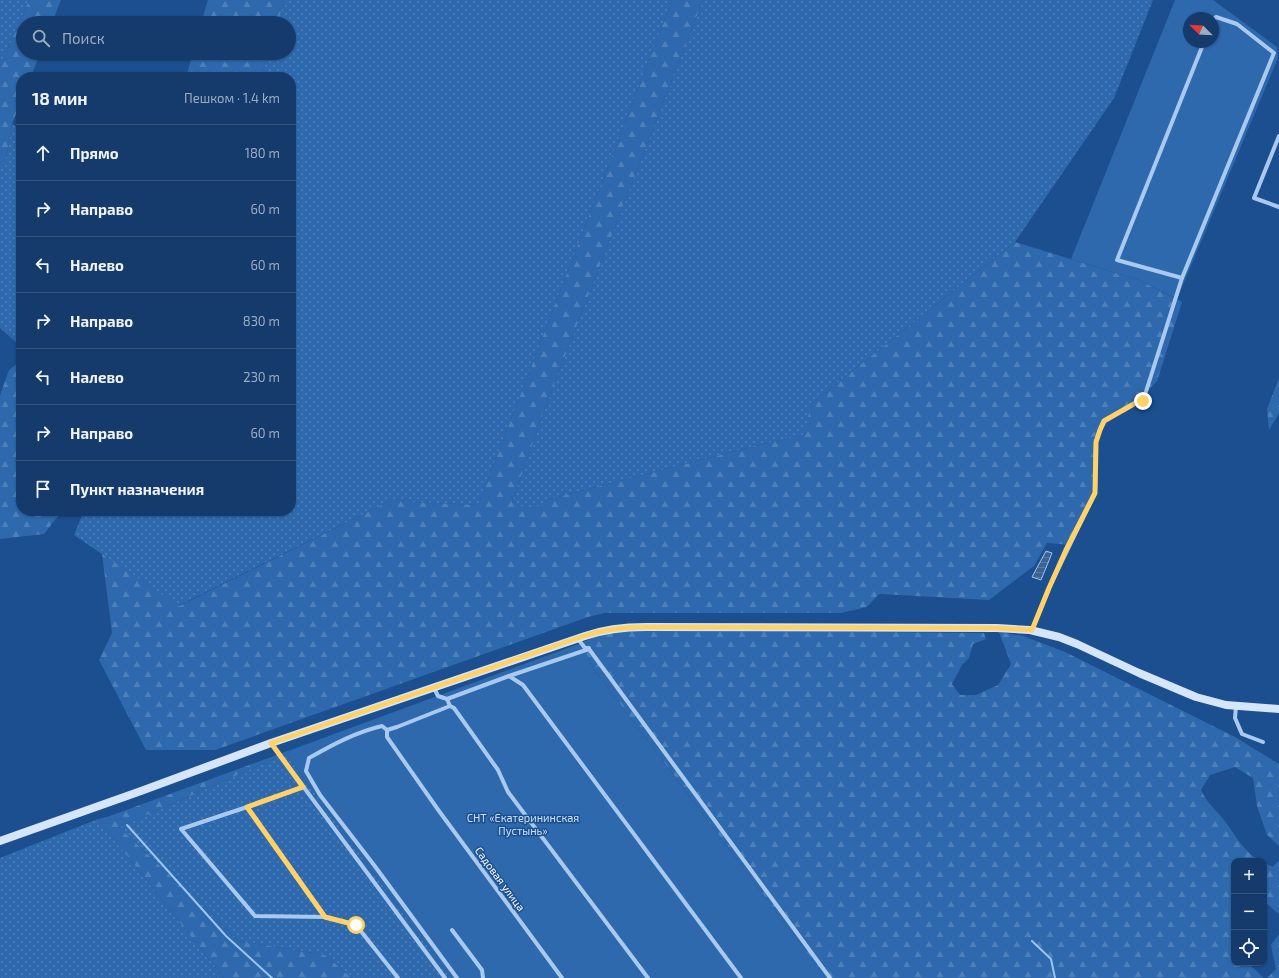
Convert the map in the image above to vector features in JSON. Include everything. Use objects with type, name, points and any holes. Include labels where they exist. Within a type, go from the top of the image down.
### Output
[{"type":"main road","points":[[0,841],[271,743],[601,631],[626,627],[997,628],[1032,630],[1059,637],[1077,644],[1139,673],[1196,697],[1236,706],[1279,709]]},
{"type":"street","points":[[1032,630],[1060,563],[1095,493],[1096,442],[1100,430],[1104,421],[1139,401],[1143,401],[1182,278],[1274,53],[1237,24],[1219,18]]},
{"type":"street","points":[[1182,278],[1117,260],[1202,48]]},
{"type":"street","points":[[1279,136],[1254,198],[1279,207]]},
{"type":"street","points":[[577,639],[585,648],[589,648],[830,978]]},
{"type":"street","points":[[446,699],[589,648]]},
{"type":"street","points":[[509,676],[523,685],[741,978]]},
{"type":"street","points":[[434,688],[438,696],[446,699],[450,706],[454,708],[498,770],[508,792],[648,978]]},
{"type":"street","points":[[450,706],[397,727],[387,730],[382,726],[370,729],[334,744],[309,758],[306,771],[320,795],[374,865],[457,978]]},
{"type":"street","points":[[1236,706],[1235,718],[1242,734],[1263,742]]},
{"type":"street","name":"Садовая улица","points":[[387,730],[387,737],[439,811],[562,978]]},
{"type":"street","points":[[271,743],[445,978]]},
{"type":"street","points":[[303,787],[181,828],[255,916],[325,917],[356,925],[398,978]]},
{"type":"street","points":[[247,807],[325,917]]},
{"type":"street","points":[[452,930],[482,970],[483,978]]},
{"type":"green space","points":[[0,0],[29,0],[22,16],[16,16],[16,30],[0,67]]},
{"type":"green space","points":[[29,0],[61,0],[55,16],[22,16]]},
{"type":"green space","points":[[208,0],[284,0],[280,16],[203,16]]},
{"type":"green space","points":[[284,0],[672,0],[478,505],[390,501],[178,606],[74,535],[82,516],[296,516],[296,72],[263,72],[267,60],[296,60],[296,16],[280,16]]},
{"type":"green space","points":[[672,0],[703,0],[546,405],[512,502],[531,510],[550,499],[759,445],[804,435],[811,404],[1015,242],[1139,280],[1182,302],[1157,381],[1138,400],[1109,418],[1095,443],[1093,492],[1071,545],[1047,543],[1034,566],[989,600],[879,594],[867,607],[841,613],[604,613],[588,617],[215,750],[146,750],[99,660],[112,633],[102,554],[179,606],[390,501],[478,505]]},
{"type":"green space","points":[[703,0],[1153,0],[1114,98],[1015,242],[811,404],[805,435],[759,445],[550,499],[531,511],[512,502],[546,405]]},
{"type":"green space","points":[[1175,0],[1213,0],[1277,47],[1278,58],[1177,299],[1139,280],[1071,259]]},
{"type":"green space","points":[[16,30],[16,60],[37,60],[33,72],[16,72],[16,114],[12,124],[6,158],[0,164],[0,67]]},
{"type":"green space","points":[[191,60],[267,60],[263,72],[187,72]]},
{"type":"green space","points":[[12,124],[16,127],[16,342],[0,328],[0,164],[6,158]]},
{"type":"green space","points":[[16,365],[16,516],[58,516],[44,534],[0,539],[0,395],[9,370]]},
{"type":"green space","points":[[1279,378],[1279,413],[1269,430],[1267,409]]},
{"type":"green space","points":[[632,630],[984,633],[986,639],[973,644],[969,658],[962,665],[952,684],[960,695],[976,695],[998,685],[1011,664],[999,632],[1023,636],[1065,652],[1235,737],[1279,764],[1279,846],[1267,835],[1257,806],[1253,778],[1235,767],[1210,775],[1201,790],[1208,802],[1224,820],[1240,843],[1255,858],[1231,858],[1231,966],[1252,966],[1264,978],[826,978],[593,668],[581,643],[607,632]]},
{"type":"green space","name":"СНТ «Екатерининская Пустынь»","points":[[581,643],[593,668],[826,978],[451,978],[286,754],[296,748]]},
{"type":"green space","points":[[296,748],[286,754],[119,827],[239,941],[325,955],[352,978],[224,978],[98,819]]},
{"type":"green space","points":[[286,754],[451,978],[352,978],[325,955],[239,941],[119,827]]},
{"type":"green space","points":[[98,819],[224,978],[0,978],[0,858]]},
{"type":"green space","points":[[1279,860],[1279,914],[1267,904],[1267,864],[1273,867]]},
{"type":"green space","points":[[1279,934],[1279,978],[1267,978],[1276,969],[1271,945]]},
{"type":"shaded area","points":[[1046,551],[1052,553],[1041,580],[1032,577]]},
{"type":"waterway","points":[[127,825],[226,936],[272,978]]},
{"type":"waterway","points":[[1032,941],[1051,959],[1055,978]]},
{"type":"route","points":[[356,925],[325,917],[247,807],[303,787],[271,743],[584,636],[615,628],[997,628],[1032,630],[1066,550],[1095,493],[1096,442],[1104,421],[1139,401],[1143,401]]}]
